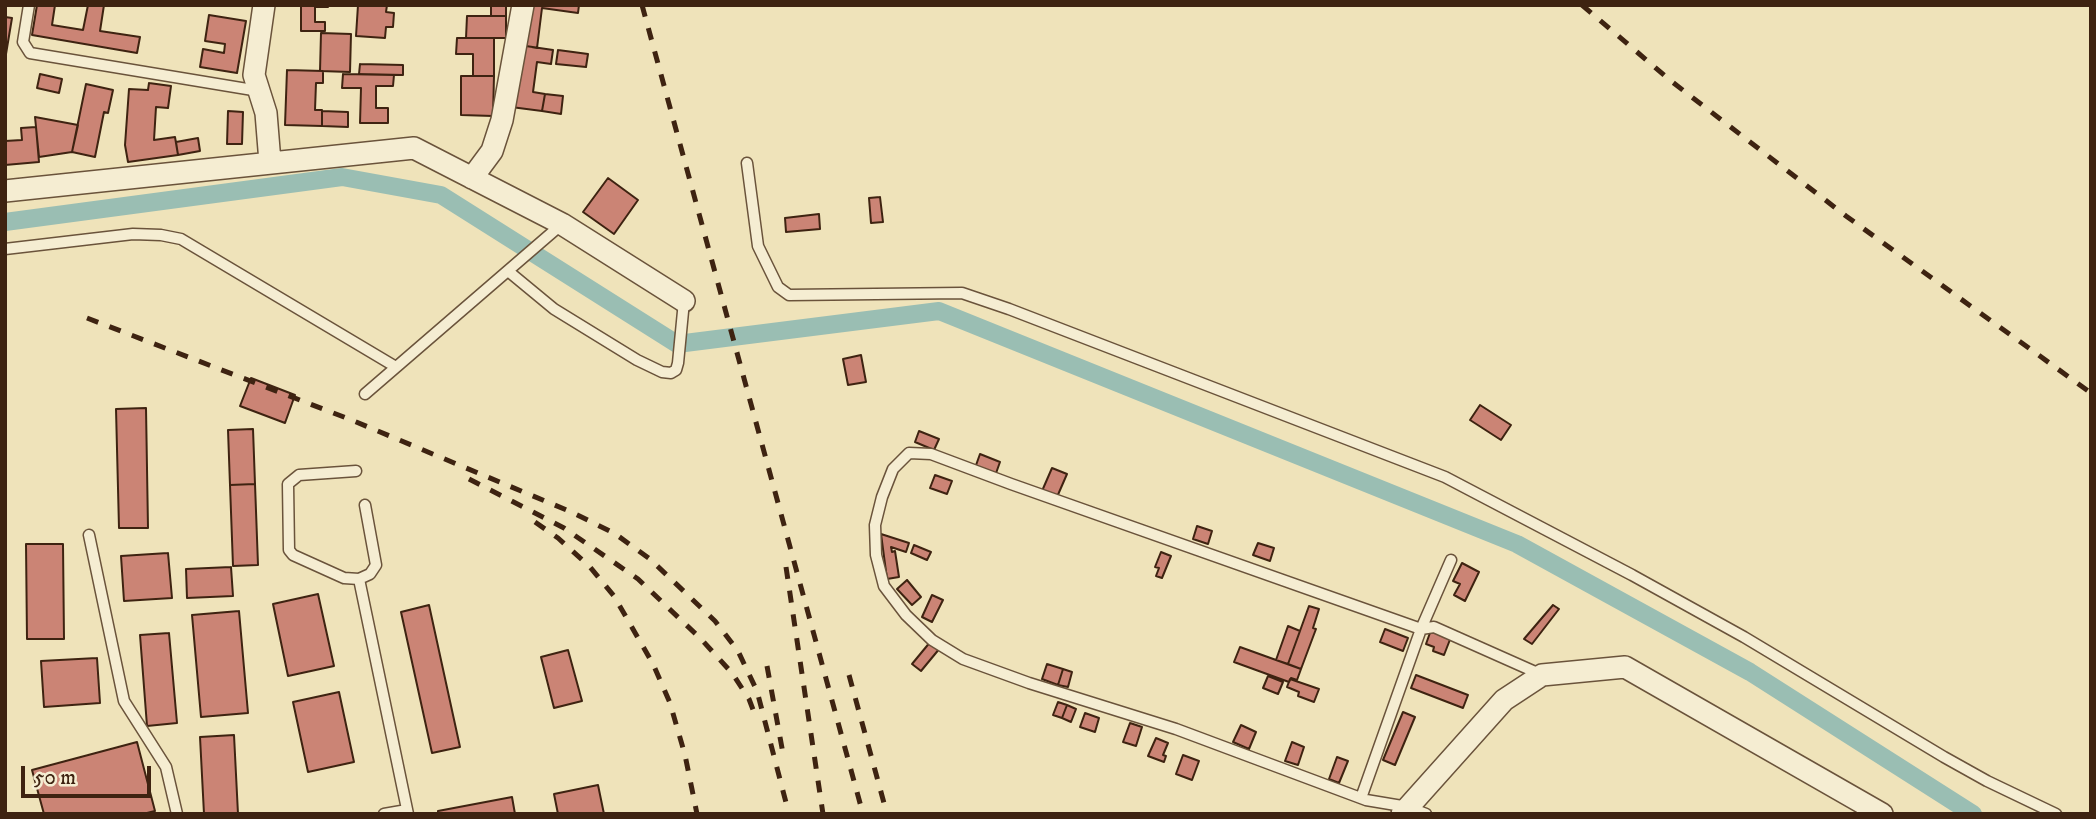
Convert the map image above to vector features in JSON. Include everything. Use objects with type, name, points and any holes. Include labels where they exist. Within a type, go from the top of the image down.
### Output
[{"type":"street","points":[[264,5],[254,75],[267,113],[270,162]]},
{"type":"street","points":[[472,178],[492,151],[502,120],[523,5]]},
{"type":"street","points":[[5,191],[414,148],[562,225],[684,303]]},
{"type":"street","points":[[1412,811],[1504,700],[1542,675],[1625,667],[1882,814]]},
{"type":"lane","points":[[29,5],[23,42],[30,53],[259,91]]},
{"type":"lane","points":[[747,163],[758,246],[778,287],[789,295],[962,293],[1445,477],[1632,575],[1744,637],[1966,769],[2056,814]]},
{"type":"lane","points":[[365,394],[562,225]]},
{"type":"lane","points":[[5,250],[132,234],[181,239],[397,367]]},
{"type":"lane","points":[[508,271],[554,309],[637,360],[662,372],[671,373],[676,370],[684,303]]},
{"type":"lane","points":[[1412,811],[1361,798],[1176,729],[963,659],[932,640],[906,615],[884,586],[876,555],[875,526],[893,469],[909,453],[930,454],[1422,629],[1434,627],[1542,675]]},
{"type":"lane","points":[[356,471],[299,475],[288,484],[289,550],[293,555],[344,578],[359,579],[370,574],[376,565],[365,505]]},
{"type":"lane","points":[[89,535],[124,701],[166,766],[177,814]]},
{"type":"lane","points":[[1361,798],[1422,629],[1451,560]]},
{"type":"lane","points":[[359,579],[407,812],[384,814]]},
{"type":"building","points":[[37,5],[55,5],[52,25],[83,30],[88,5],[104,5],[100,31],[140,37],[137,53],[32,35]]},
{"type":"building","points":[[301,5],[328,5],[315,7],[315,22],[325,22],[325,31],[301,31]]},
{"type":"building","points":[[358,5],[387,5],[386,12],[394,13],[393,27],[386,27],[385,38],[356,36]]},
{"type":"building","points":[[491,5],[506,5],[506,16],[491,16]]},
{"type":"building","points":[[526,5],[579,5],[578,13],[542,8],[537,48],[521,45]]},
{"type":"building","points":[[209,15],[246,21],[237,73],[200,67],[203,49],[224,53],[225,44],[205,41]]},
{"type":"building","points":[[467,16],[506,16],[506,38],[466,38]]},
{"type":"building","points":[[5,17],[12,18],[5,60]]},
{"type":"building","points":[[321,33],[351,34],[350,72],[320,71]]},
{"type":"building","points":[[457,38],[494,38],[494,76],[473,76],[473,54],[456,54]]},
{"type":"building","points":[[519,45],[553,50],[551,64],[537,62],[533,92],[545,94],[542,111],[511,107]]},
{"type":"building","points":[[558,50],[588,54],[586,67],[556,64]]},
{"type":"building","points":[[360,64],[403,65],[403,75],[359,74]]},
{"type":"building","points":[[287,70],[323,71],[323,83],[316,83],[315,110],[322,110],[322,126],[285,125]]},
{"type":"building","points":[[40,74],[62,79],[59,93],[37,88]]},
{"type":"building","points":[[343,74],[394,75],[393,86],[376,86],[376,108],[388,108],[388,123],[360,123],[361,88],[342,88]]},
{"type":"building","points":[[461,76],[494,76],[493,116],[461,115]]},
{"type":"building","points":[[149,83],[171,86],[168,108],[156,107],[154,140],[175,137],[178,155],[128,162],[125,145],[129,89],[148,90]]},
{"type":"building","points":[[86,84],[113,90],[108,113],[104,112],[95,157],[72,152]]},
{"type":"building","points":[[545,94],[563,96],[561,114],[542,111]]},
{"type":"building","points":[[228,111],[243,112],[242,144],[227,144]]},
{"type":"building","points":[[322,111],[348,112],[348,127],[322,126]]},
{"type":"building","points":[[35,117],[78,125],[72,152],[39,157]]},
{"type":"building","points":[[36,127],[39,162],[5,165],[5,141],[22,140],[21,128]]},
{"type":"building","points":[[198,138],[200,151],[178,155],[176,142]]},
{"type":"building","points":[[608,178],[638,200],[614,234],[583,212]]},
{"type":"building","points":[[880,197],[883,222],[871,223],[869,198]]},
{"type":"building","points":[[819,214],[820,229],[786,232],[785,218]]},
{"type":"building","points":[[861,355],[866,382],[848,385],[843,359]]},
{"type":"building","points":[[251,378],[295,395],[285,423],[240,406]]},
{"type":"building","points":[[1480,405],[1511,425],[1501,440],[1470,420]]},
{"type":"building","points":[[146,408],[148,528],[119,528],[116,409]]},
{"type":"building","points":[[253,429],[255,484],[230,485],[228,430]]},
{"type":"building","points":[[919,431],[939,439],[934,450],[915,442]]},
{"type":"building","points":[[980,454],[1000,462],[995,476],[975,468]]},
{"type":"building","points":[[1052,468],[1067,474],[1057,497],[1042,491]]},
{"type":"building","points":[[935,475],[952,481],[947,494],[930,488]]},
{"type":"building","points":[[255,484],[258,565],[233,566],[230,485]]},
{"type":"building","points":[[1197,526],[1212,531],[1208,544],[1193,539]]},
{"type":"building","points":[[881,534],[909,543],[906,552],[891,547],[892,552],[895,551],[899,577],[887,579]]},
{"type":"building","points":[[1258,543],[1274,548],[1270,561],[1253,555]]},
{"type":"building","points":[[26,544],[63,544],[64,639],[27,639]]},
{"type":"building","points":[[914,545],[931,552],[927,560],[911,553]]},
{"type":"building","points":[[1161,552],[1171,556],[1162,578],[1156,576],[1159,568],[1155,567]]},
{"type":"building","points":[[168,553],[172,598],[124,601],[121,556]]},
{"type":"building","points":[[1462,563],[1479,572],[1465,601],[1454,595],[1460,584],[1453,581]]},
{"type":"building","points":[[231,567],[233,596],[187,598],[186,569]]},
{"type":"building","points":[[907,580],[921,597],[912,605],[897,589]]},
{"type":"building","points":[[318,594],[334,666],[288,676],[273,604]]},
{"type":"building","points":[[932,595],[943,600],[932,622],[922,617]]},
{"type":"building","points":[[429,605],[460,747],[432,753],[401,612]]},
{"type":"building","points":[[1553,605],[1559,609],[1532,644],[1524,639]]},
{"type":"building","points":[[1309,606],[1319,609],[1313,628],[1316,629],[1301,669],[1288,664]]},
{"type":"building","points":[[239,611],[248,713],[201,717],[192,615]]},
{"type":"building","points":[[1288,626],[1300,631],[1288,664],[1276,660]]},
{"type":"building","points":[[1385,629],[1408,638],[1403,651],[1380,642]]},
{"type":"building","points":[[1431,630],[1451,637],[1444,655],[1433,651],[1434,647],[1426,644]]},
{"type":"building","points":[[169,633],[177,723],[147,726],[140,635]]},
{"type":"building","points":[[931,641],[940,648],[921,671],[912,664]]},
{"type":"building","points":[[1240,647],[1301,669],[1297,680],[1291,678],[1289,682],[1234,662]]},
{"type":"building","points":[[568,650],[582,701],[554,708],[541,657]]},
{"type":"building","points":[[97,658],[100,703],[44,707],[41,661]]},
{"type":"building","points":[[1047,664],[1063,669],[1058,685],[1042,679]]},
{"type":"building","points":[[1063,669],[1072,672],[1068,687],[1058,685]]},
{"type":"building","points":[[1416,675],[1468,695],[1463,708],[1411,688]]},
{"type":"building","points":[[1268,676],[1283,682],[1278,694],[1263,688]]},
{"type":"building","points":[[1290,679],[1319,689],[1314,702],[1298,696],[1299,692],[1287,687]]},
{"type":"building","points":[[339,692],[354,762],[308,772],[293,702]]},
{"type":"building","points":[[1058,702],[1067,705],[1062,718],[1053,715]]},
{"type":"building","points":[[1067,705],[1076,709],[1071,722],[1062,718]]},
{"type":"building","points":[[1403,712],[1415,717],[1395,765],[1383,760]]},
{"type":"building","points":[[1085,713],[1099,718],[1095,732],[1080,727]]},
{"type":"building","points":[[1130,723],[1142,727],[1136,746],[1123,742]]},
{"type":"building","points":[[1241,725],[1256,732],[1249,749],[1233,742]]},
{"type":"building","points":[[234,735],[238,814],[204,814],[200,737]]},
{"type":"building","points":[[1156,738],[1168,743],[1163,755],[1166,756],[1164,762],[1148,756]]},
{"type":"building","points":[[137,742],[155,811],[143,814],[44,814],[32,770]]},
{"type":"building","points":[[1292,742],[1304,747],[1298,765],[1285,761]]},
{"type":"building","points":[[1183,755],[1199,761],[1192,780],[1176,774]]},
{"type":"building","points":[[1337,757],[1348,761],[1339,783],[1329,779]]},
{"type":"building","points":[[598,785],[604,814],[558,814],[554,794]]},
{"type":"building","points":[[512,797],[515,814],[438,814],[438,811]]},
{"type":"waterway","points":[[5,222],[342,177],[441,195],[677,344],[939,311],[1517,544],[1750,672],[1973,814]]},
{"type":"railway","points":[[642,5],[863,814]]},
{"type":"railway","points":[[1582,5],[1671,81],[1846,216],[2091,393]]},
{"type":"railway","points":[[87,318],[349,419],[569,511],[614,533],[650,559],[715,621],[738,651],[757,691],[789,814]]},
{"type":"railway","points":[[469,479],[564,528],[638,579],[701,639],[732,673],[749,699],[755,715]]},
{"type":"railway","points":[[535,522],[558,538],[590,567],[614,596],[653,664],[670,703],[685,755],[697,814]]},
{"type":"railway","points":[[786,567],[823,814]]},
{"type":"railway","points":[[767,666],[784,759]]},
{"type":"railway","points":[[849,675],[887,814]]}]
